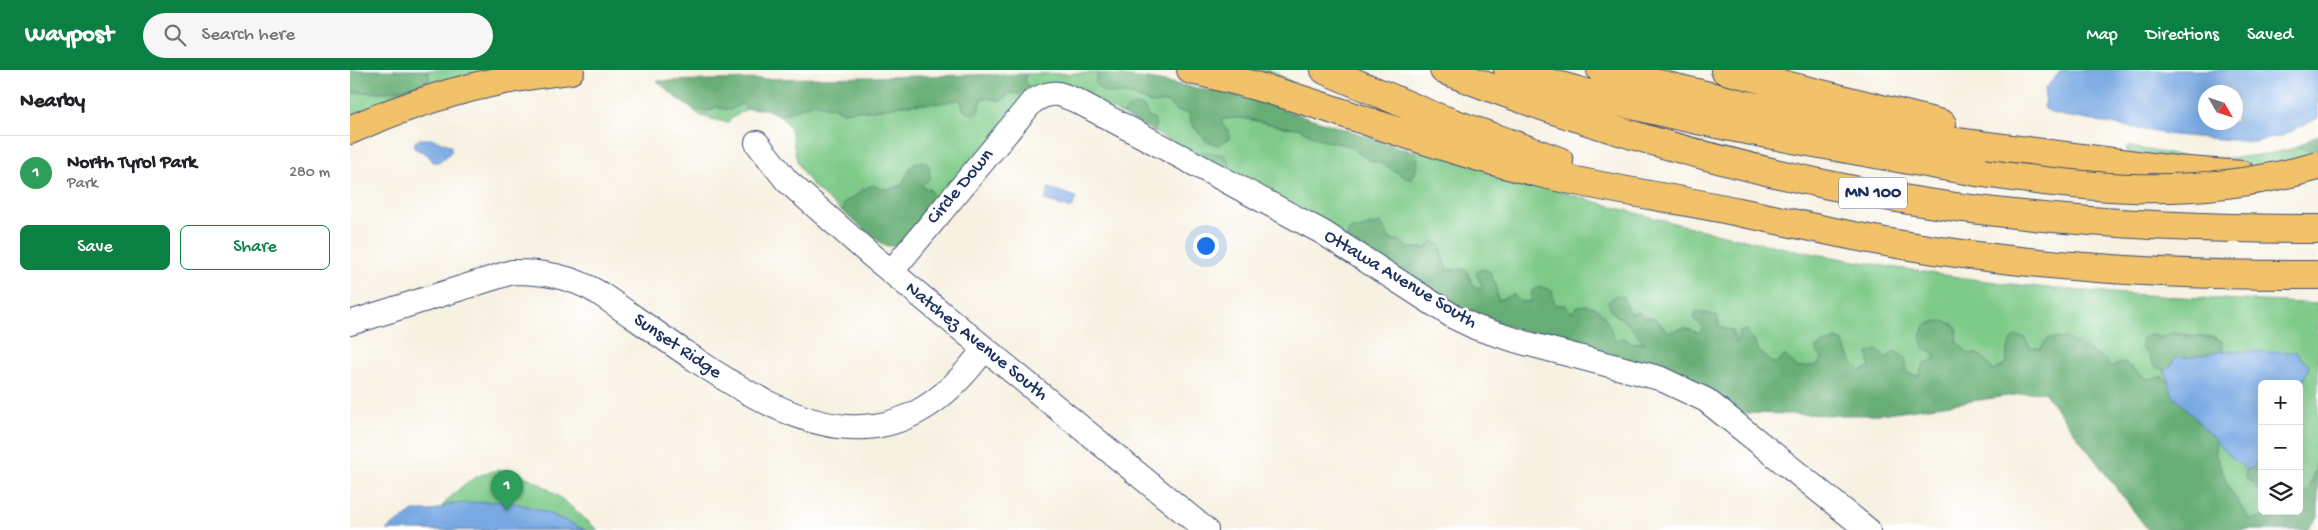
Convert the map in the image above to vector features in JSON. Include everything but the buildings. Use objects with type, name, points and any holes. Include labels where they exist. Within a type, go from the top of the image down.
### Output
[{"type":"highway","points":[[350,130],[435,98],[518,78],[570,70]]},
{"type":"highway","points":[[1191,70],[1260,87],[1441,146],[1540,173],[1740,212]]},
{"type":"highway","name":"MN 100","points":[[1326,70],[1431,115],[1507,144],[1664,193],[1740,212],[1895,244],[2005,260],[2070,267],[2235,276],[2318,275]]},
{"type":"highway","name":"MN 100","points":[[1444,70],[1547,109],[1653,141],[1756,169],[1882,195],[2002,212],[2100,222],[2196,228],[2318,229]]},
{"type":"highway","points":[[1508,70],[1590,95],[1728,126],[1982,173],[2099,187],[2174,189],[2238,184],[2318,166]]},
{"type":"highway","points":[[1604,70],[1815,119],[2022,152],[2100,159],[2175,170],[2318,180]]},
{"type":"highway","points":[[1725,70],[1878,109],[2100,159]]},
{"type":"highway","points":[[2235,276],[2318,292]]},
{"type":"street","name":"Ottawa Avenue South","points":[[1032,102],[1041,96],[1055,92],[1079,102],[1295,217],[1432,303],[1477,328],[1525,344],[1659,378],[1706,400],[1868,530]]},
{"type":"street","name":"Circle Down","points":[[891,272],[1032,102]]},
{"type":"street","name":"Natchez Avenue South","points":[[757,143],[787,181],[891,272],[1206,530]]},
{"type":"street","name":"Sunset Ridge","points":[[350,323],[512,272],[531,272],[565,277],[580,282],[599,293],[753,397],[794,416],[836,427],[852,428],[870,427],[903,420],[930,405],[953,388],[984,348]]},
{"type":"green space","points":[[350,70],[428,70],[429,79],[427,83],[402,89],[378,92],[350,92]]},
{"type":"green space","points":[[428,70],[518,70],[350,122],[350,92],[391,92],[427,83],[429,79]]},
{"type":"green space","points":[[1230,70],[1270,70],[1296,84]]},
{"type":"green space","points":[[1098,73],[1095,84],[1104,92],[1132,95],[1153,104],[1167,102],[1177,111],[1189,113],[1192,125],[1208,143],[1229,132],[1222,124],[1221,119],[1243,118],[1284,127],[1298,128],[1321,140],[1347,145],[1369,160],[1384,164],[1406,178],[1412,179],[1415,152],[1413,151],[1417,146],[1547,187],[1645,215],[1720,234],[1848,260],[1976,280],[2056,289],[2318,304],[2318,459],[2309,488],[2303,495],[2303,382],[2309,366],[2241,351],[2223,351],[2222,341],[2213,337],[2196,337],[2174,332],[2141,348],[2148,354],[2155,367],[2165,370],[2165,376],[2169,382],[2162,377],[2146,379],[2124,362],[2111,368],[2100,357],[2078,343],[2040,349],[2030,347],[2024,337],[2007,349],[2007,363],[1993,371],[1977,353],[1968,355],[1956,340],[1933,352],[1935,359],[1925,363],[1918,376],[1907,373],[1886,358],[1861,371],[1851,361],[1842,341],[1822,358],[1818,365],[1797,368],[1779,362],[1772,363],[1758,350],[1754,340],[1736,345],[1703,327],[1699,333],[1685,328],[1669,332],[1654,318],[1644,317],[1639,313],[1632,313],[1627,308],[1612,312],[1627,323],[1645,343],[1615,342],[1610,328],[1555,305],[1552,291],[1532,302],[1498,302],[1495,283],[1482,285],[1479,290],[1473,285],[1466,269],[1447,270],[1427,248],[1409,248],[1399,240],[1391,240],[1370,225],[1346,239],[1154,132],[1143,107],[1123,115],[1063,85],[936,201],[921,186],[911,166],[902,185],[892,189],[862,189],[854,198],[844,202],[843,212],[806,178],[798,163],[792,133],[781,116],[813,103],[837,108],[843,112],[867,111],[902,105],[940,103],[961,99],[979,110],[982,97],[1001,101],[1025,82],[1026,74]]},
{"type":"green space","points":[[1098,73],[1149,79],[1245,97],[1415,152],[1418,162],[1416,169],[1412,179],[1406,178],[1384,164],[1369,160],[1347,145],[1321,140],[1298,128],[1284,127],[1243,118],[1221,119],[1222,124],[1229,132],[1229,139],[1218,145],[1207,140],[1195,129],[1189,113],[1177,111],[1167,102],[1153,104],[1132,95],[1104,92],[1095,84]]},
{"type":"green space","points":[[1026,74],[1025,82],[1028,86],[1020,94],[1009,93],[1001,101],[982,97],[979,110],[974,115],[964,111],[960,99],[940,103],[902,105],[867,111],[843,112],[837,108],[813,103],[781,116],[766,109],[747,109],[741,104],[730,110],[716,107],[700,111],[684,104],[657,81]]},
{"type":"green space","points":[[741,104],[747,109],[732,118],[728,123],[701,116],[693,110],[711,111],[716,107],[730,110]]},
{"type":"green space","points":[[1135,105],[1144,107],[1149,118],[1154,119],[1156,126],[1154,132],[1123,115],[1128,108]]},
{"type":"green space","points":[[2318,135],[2318,150],[2310,151],[2296,147]]},
{"type":"green space","points":[[2127,146],[2196,158],[2246,157],[2298,148],[2318,150],[2318,155],[2254,170],[2126,154]]},
{"type":"green space","points":[[1204,152],[1224,155],[1229,161],[1229,167],[1225,170],[1195,154]]},
{"type":"green space","points":[[923,161],[929,165],[930,178],[921,186],[930,190],[936,201],[898,246],[882,244],[843,212],[844,202],[873,185],[887,189],[902,185],[912,167],[918,162]]},
{"type":"green space","points":[[1381,223],[1391,240],[1399,240],[1409,248],[1427,248],[1432,241],[1440,244],[1447,270],[1466,269],[1473,285],[1479,289],[1482,285],[1476,273],[1481,269],[1489,271],[1495,283],[1498,301],[1513,294],[1520,302],[1531,302],[1532,291],[1542,287],[1552,291],[1555,305],[1565,305],[1572,312],[1580,306],[1592,306],[1602,313],[1615,341],[1623,337],[1631,343],[1645,343],[1627,323],[1612,312],[1608,302],[1616,295],[1624,297],[1627,308],[1632,313],[1639,312],[1644,317],[1654,318],[1669,332],[1685,328],[1699,333],[1703,327],[1693,318],[1696,311],[1717,316],[1720,328],[1732,330],[1736,344],[1739,332],[1747,330],[1758,350],[1772,363],[1779,362],[1785,355],[1797,368],[1818,365],[1822,358],[1815,348],[1836,339],[1842,341],[1851,361],[1861,371],[1870,368],[1868,353],[1877,350],[1886,358],[1895,351],[1905,358],[1907,373],[1918,376],[1925,363],[1935,359],[1933,352],[1923,347],[1921,337],[1925,325],[1938,321],[1957,327],[1956,340],[1968,354],[1984,358],[1993,371],[2007,363],[2008,348],[2015,336],[2024,337],[2030,347],[2040,349],[2047,339],[2066,338],[2093,354],[2104,358],[2111,367],[2124,362],[2146,379],[2162,377],[2169,382],[2172,393],[2216,441],[2215,453],[2230,490],[2250,520],[2265,517],[2278,518],[2279,515],[2303,515],[2303,495],[2309,488],[2318,459],[2318,517],[2307,530],[2148,530],[2043,391],[1873,415],[1742,413],[1715,392],[1472,315],[1346,239],[1350,229],[1359,229]]},
{"type":"green space","points":[[2174,332],[2195,337],[2213,337],[2222,341],[2223,351],[2186,358],[2175,357],[2171,367],[2165,370],[2155,367],[2148,354],[2141,348],[2142,338],[2152,334],[2160,338]]},
{"type":"green space","points":[[2216,441],[2246,470],[2246,478],[2258,488],[2258,515],[2279,515],[2278,518],[2265,517],[2250,520],[2230,490],[2214,453]]},
{"type":"green space","points":[[2258,459],[2258,487],[2246,478],[2246,470],[2251,469]]},
{"type":"green space","points":[[498,470],[513,472],[540,484],[564,501],[598,530],[423,530],[455,492],[474,478]]},
{"type":"water","points":[[2061,70],[2318,70],[2318,118],[2282,136],[2254,142],[2173,135],[2054,114],[2044,108],[2045,89]]},
{"type":"water","points":[[420,139],[433,139],[450,145],[452,151],[440,162],[433,162],[427,154],[414,148],[415,142]]},
{"type":"water","points":[[1049,188],[1076,197],[1072,209],[1045,200]]},
{"type":"water","points":[[2223,351],[2296,352],[2309,366],[2303,382],[2303,380],[2258,380],[2258,459],[2251,469],[2246,470],[2227,453],[2172,393],[2165,370],[2171,367],[2175,357],[2186,358]]},
{"type":"water","points":[[502,501],[534,508],[585,530],[386,530],[413,511],[432,511],[451,504]]},
{"type":"place","name":"North Tyrol Park","points":[[507,511]]}]
